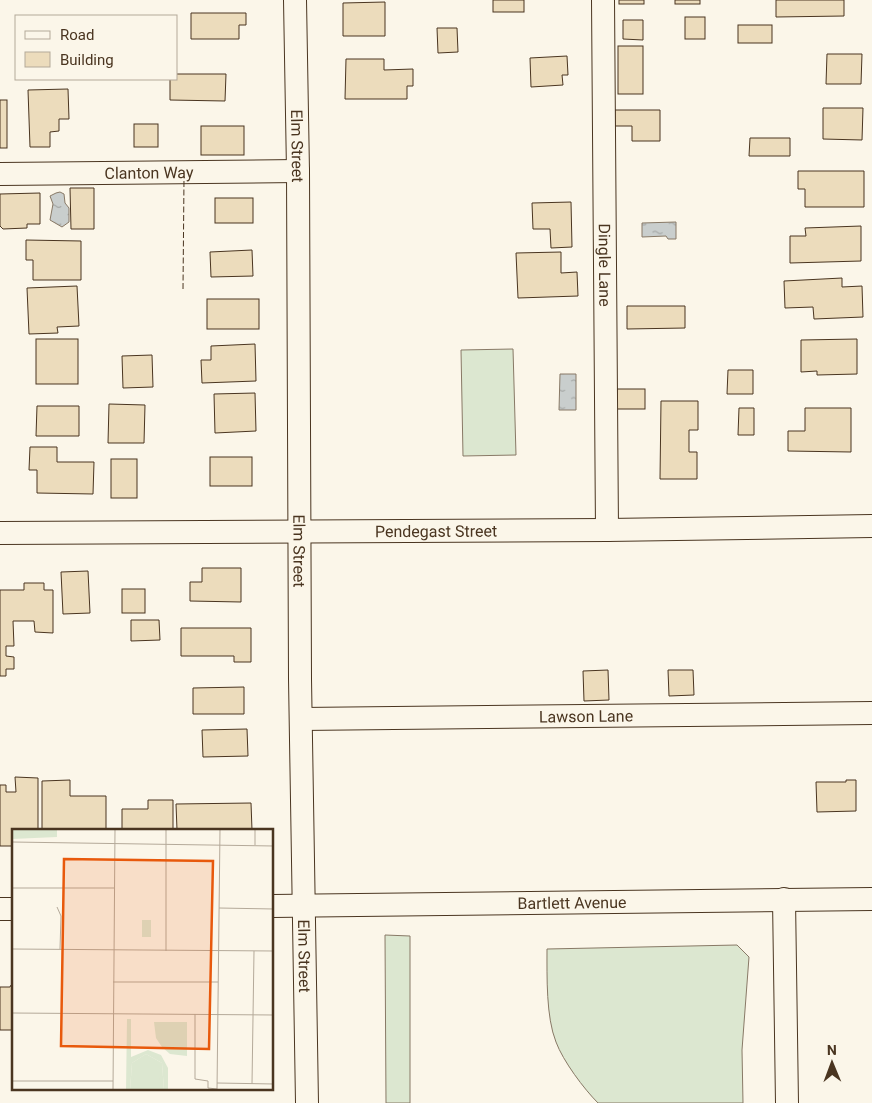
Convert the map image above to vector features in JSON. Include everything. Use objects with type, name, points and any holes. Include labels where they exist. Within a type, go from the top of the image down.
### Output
[{"type":"street","name":"Elm Street","points":[[296,0],[301,720],[307,1103]]},
{"type":"street","name":"Dingle Lane","points":[[603,0],[607,530]]},
{"type":"street","name":"Clanton Way","points":[[0,174],[298,171]]},
{"type":"street","name":"Pendegast Street","points":[[0,533],[607,530],[872,526]]},
{"type":"street","name":"Lawson Lane","points":[[301,720],[872,713]]},
{"type":"street","points":[[784,899],[787,1103]]},
{"type":"street","name":"Bartlett Avenue","points":[[274,906],[872,899]]},
{"type":"green space","points":[[513,349],[516,455],[463,456],[461,350]]},
{"type":"green space","points":[[385,935],[410,936],[410,1103],[386,1103]]},
{"type":"green space","points":[[737,945],[749,957],[742,1050],[743,1103],[598,1103],[574,1074],[556,1042],[550,1021],[547,949]]},
{"type":"water","points":[[60,192],[64,194],[65,203],[69,208],[69,222],[62,227],[50,220],[53,204],[50,196]]},
{"type":"water","points":[[676,222],[676,239],[668,239],[666,236],[642,237],[642,223]]},
{"type":"water","points":[[560,374],[576,374],[576,410],[559,410]]},
{"type":"building","points":[[493,0],[524,0],[524,12],[493,12]]},
{"type":"building","points":[[619,0],[644,0],[644,4],[619,4]]},
{"type":"building","points":[[675,0],[700,0],[700,4],[675,4]]},
{"type":"building","points":[[776,0],[844,0],[844,16],[776,17]]},
{"type":"building","points":[[385,2],[385,36],[343,36],[343,3]]},
{"type":"building","points":[[191,13],[246,13],[246,25],[239,25],[239,39],[191,39]]},
{"type":"building","points":[[685,17],[705,17],[705,39],[685,39]]},
{"type":"building","points":[[623,20],[643,20],[643,40],[623,39]]},
{"type":"building","points":[[738,25],[772,25],[772,43],[738,43]]},
{"type":"building","points":[[437,28],[457,28],[458,52],[438,53]]},
{"type":"building","points":[[618,46],[643,46],[643,94],[618,94]]},
{"type":"building","points":[[827,54],[862,54],[861,84],[826,84]]},
{"type":"building","points":[[567,56],[568,75],[562,75],[563,85],[531,87],[530,58]]},
{"type":"building","points":[[346,59],[384,59],[384,70],[413,69],[413,86],[407,86],[407,99],[345,99]]},
{"type":"building","points":[[178,74],[226,74],[225,101],[170,100],[170,80],[178,80]]},
{"type":"building","points":[[68,89],[69,119],[59,119],[59,131],[50,132],[50,147],[30,147],[28,90]]},
{"type":"building","points":[[0,100],[7,100],[7,148],[0,148]]},
{"type":"building","points":[[823,108],[863,108],[862,140],[823,139]]},
{"type":"building","points":[[615,110],[660,110],[660,141],[632,141],[632,126],[615,126]]},
{"type":"building","points":[[134,124],[158,124],[158,147],[134,147]]},
{"type":"building","points":[[201,126],[244,126],[244,155],[201,155]]},
{"type":"building","points":[[750,138],[790,138],[790,156],[749,156]]},
{"type":"building","points":[[798,171],[864,171],[864,207],[805,207],[805,189],[798,189]]},
{"type":"building","points":[[70,188],[94,188],[94,229],[71,229]]},
{"type":"building","points":[[40,193],[40,224],[27,224],[27,228],[3,229],[0,226],[0,194]]},
{"type":"building","points":[[215,198],[253,198],[253,223],[215,223]]},
{"type":"building","points":[[571,202],[572,247],[551,248],[550,229],[533,229],[532,203]]},
{"type":"building","points":[[861,226],[861,261],[790,263],[790,236],[806,236],[805,228]]},
{"type":"building","points":[[26,240],[81,241],[81,280],[33,280],[33,260],[26,260]]},
{"type":"building","points":[[252,250],[253,276],[211,277],[210,252]]},
{"type":"building","points":[[561,252],[561,273],[577,272],[578,296],[518,298],[516,253]]},
{"type":"building","points":[[842,278],[842,287],[862,286],[863,317],[814,319],[813,307],[785,308],[784,281]]},
{"type":"building","points":[[77,286],[79,326],[57,327],[58,333],[29,334],[27,288]]},
{"type":"building","points":[[207,299],[259,299],[259,329],[207,329]]},
{"type":"building","points":[[627,306],[685,306],[685,328],[627,329]]},
{"type":"building","points":[[36,339],[78,339],[78,384],[36,384]]},
{"type":"building","points":[[857,339],[857,374],[817,375],[817,371],[801,372],[801,340]]},
{"type":"building","points":[[255,344],[256,381],[202,383],[201,360],[211,360],[211,346]]},
{"type":"building","points":[[152,355],[153,387],[123,388],[122,356]]},
{"type":"building","points":[[728,370],[753,370],[753,394],[727,394]]},
{"type":"building","points":[[617,389],[645,389],[645,409],[617,409]]},
{"type":"building","points":[[255,393],[256,431],[215,433],[214,394]]},
{"type":"building","points":[[661,401],[698,401],[698,430],[689,430],[689,452],[697,452],[697,479],[660,479]]},
{"type":"building","points":[[109,404],[145,405],[144,443],[108,443]]},
{"type":"building","points":[[37,406],[79,406],[79,436],[36,436]]},
{"type":"building","points":[[739,408],[754,408],[754,435],[738,435]]},
{"type":"building","points":[[805,408],[851,408],[851,452],[788,451],[788,431],[805,431]]},
{"type":"building","points":[[30,447],[57,447],[57,462],[94,462],[93,494],[37,493],[37,470],[29,470]]},
{"type":"building","points":[[210,457],[252,457],[252,486],[210,486]]},
{"type":"building","points":[[111,459],[137,459],[137,498],[111,498]]},
{"type":"building","points":[[202,568],[241,568],[241,602],[190,601],[190,582],[202,582]]},
{"type":"building","points":[[88,571],[90,613],[63,614],[61,572]]},
{"type":"building","points":[[24,583],[44,583],[44,590],[53,590],[53,633],[35,632],[34,621],[13,621],[14,646],[6,646],[6,656],[14,657],[14,669],[6,669],[6,676],[0,676],[0,590],[24,590]]},
{"type":"building","points":[[122,589],[145,589],[145,613],[122,613]]},
{"type":"building","points":[[131,620],[159,620],[160,640],[131,641]]},
{"type":"building","points":[[181,628],[251,628],[251,662],[234,662],[234,656],[181,656]]},
{"type":"building","points":[[608,670],[609,700],[584,701],[583,671]]},
{"type":"building","points":[[668,670],[693,670],[694,695],[669,696]]},
{"type":"building","points":[[244,687],[244,714],[193,714],[193,688]]},
{"type":"building","points":[[247,729],[248,756],[203,757],[202,730]]},
{"type":"building","points":[[15,777],[38,778],[38,829],[12,829],[12,846],[0,846],[0,785],[6,785],[6,792],[16,792]]},
{"type":"building","points":[[70,780],[70,796],[106,796],[106,829],[42,829],[42,781]]},
{"type":"building","points":[[846,780],[856,780],[856,811],[817,812],[816,782],[846,782]]},
{"type":"building","points":[[148,800],[173,800],[173,829],[122,829],[122,809],[148,809]]},
{"type":"building","points":[[251,803],[252,829],[177,829],[176,804]]},
{"type":"building","points":[[12,985],[12,1030],[0,1030],[0,987],[10,987]]},
{"type":"fence","points":[[183,289],[184,179]]}]
